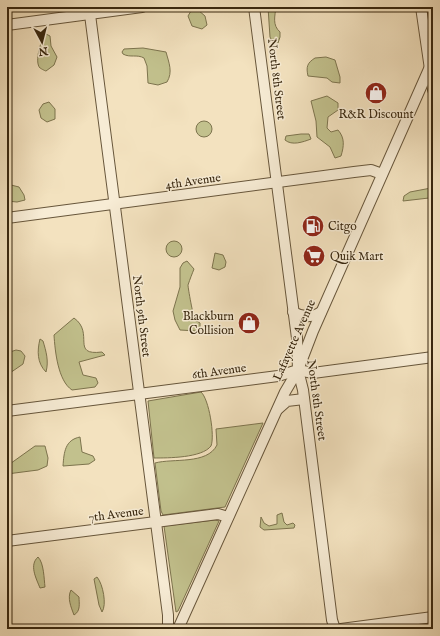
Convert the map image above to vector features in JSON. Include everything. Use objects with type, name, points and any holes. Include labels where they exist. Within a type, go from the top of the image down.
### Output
[{"type":"street","points":[[7,24],[90,10],[142,7]]},
{"type":"street","name":"North 8th Street","points":[[254,7],[297,338],[298,370],[304,399],[332,620],[335,629]]},
{"type":"street","points":[[421,7],[431,64],[433,90]]},
{"type":"street","name":"North 9th Street","points":[[90,10],[168,615],[168,629]]},
{"type":"street","name":"Lafayette Avenue","points":[[178,629],[276,412],[298,370],[321,312],[431,64]]},
{"type":"street","name":"4th Avenue","points":[[7,218],[371,170],[382,174]]},
{"type":"street","points":[[293,312],[301,316],[314,316],[321,312]]},
{"type":"street","name":"6th Avenue","points":[[7,411],[278,376],[298,370],[313,373],[433,357]]},
{"type":"street","points":[[276,412],[287,401],[304,399]]},
{"type":"street","name":"7th Avenue","points":[[7,541],[218,514],[228,517]]},
{"type":"street","points":[[341,629],[433,617]]},
{"type":"shaded area","points":[[268,7],[276,7],[275,23],[280,32],[278,43],[273,43],[270,37]]},
{"type":"shaded area","points":[[198,10],[205,16],[207,25],[202,29],[192,26],[188,16],[191,11]]},
{"type":"shaded area","points":[[46,34],[50,36],[51,46],[57,57],[54,65],[46,71],[38,65],[38,56],[40,45]]},
{"type":"shaded area","points":[[143,48],[166,52],[170,71],[167,82],[158,85],[148,83],[147,66],[144,58],[139,56],[128,56],[122,52],[124,49]]},
{"type":"shaded area","points":[[326,57],[335,60],[340,77],[340,83],[332,82],[327,78],[308,76],[308,66],[315,58]]},
{"type":"shaded area","points":[[327,96],[338,103],[338,110],[328,117],[327,128],[331,132],[338,130],[342,136],[343,149],[341,156],[335,158],[330,147],[317,137],[316,121],[311,101]]},
{"type":"shaded area","points":[[49,102],[55,109],[55,119],[47,122],[41,118],[39,110],[43,104]]},
{"type":"shaded area","points":[[201,121],[207,121],[212,126],[210,135],[207,137],[201,137],[196,132],[196,126]]},
{"type":"shaded area","points":[[309,134],[311,139],[294,143],[285,140],[286,136]]},
{"type":"shaded area","points":[[7,184],[19,187],[25,200],[17,202],[7,201]]},
{"type":"shaded area","points":[[431,188],[433,192],[429,198],[403,201],[404,196],[410,192]]},
{"type":"shaded area","points":[[174,241],[180,243],[182,249],[180,255],[174,257],[168,255],[166,249],[168,243]]},
{"type":"shaded area","points":[[215,253],[223,255],[226,262],[225,267],[219,270],[212,268]]},
{"type":"shaded area","points":[[187,261],[194,269],[188,285],[194,317],[195,320],[200,323],[200,328],[197,331],[180,330],[175,320],[173,311],[180,287],[180,268],[183,263]]},
{"type":"shaded area","points":[[74,318],[83,330],[85,347],[87,350],[92,352],[102,352],[105,355],[79,362],[83,375],[96,378],[98,383],[95,387],[72,390],[67,386],[60,373],[56,357],[54,335]]},
{"type":"shaded area","points":[[40,339],[43,341],[46,352],[46,372],[38,357]]},
{"type":"shaded area","points":[[16,350],[21,351],[25,356],[23,364],[7,375],[10,352]]},
{"type":"shaded area","points":[[201,392],[209,410],[212,434],[211,446],[207,450],[193,455],[154,458],[148,401]]},
{"type":"shaded area","points":[[263,423],[225,507],[163,515],[161,511],[155,463],[189,460],[206,456],[217,445],[216,429]]},
{"type":"shaded area","points":[[80,437],[82,452],[93,456],[95,460],[89,464],[63,466],[66,447],[71,441]]},
{"type":"shaded area","points":[[35,446],[45,446],[48,458],[47,466],[38,470],[7,474],[7,466]]},
{"type":"shaded area","points":[[282,513],[284,522],[287,525],[293,523],[295,525],[294,528],[264,530],[260,527],[261,517],[264,523],[269,526],[277,524],[277,515]]},
{"type":"shaded area","points":[[215,520],[219,521],[178,611],[176,612],[164,526]]},
{"type":"shaded area","points":[[38,557],[43,567],[45,587],[40,588],[35,576],[34,568],[35,560]]},
{"type":"shaded area","points":[[97,577],[104,594],[104,605],[102,612],[99,605],[94,579]]},
{"type":"shaded area","points":[[71,590],[79,597],[79,609],[74,615],[69,599]]},
{"type":"place","name":"R&R Discount","points":[[376,93]]},
{"type":"place","name":"Citgo","points":[[313,226]]},
{"type":"place","name":"Quik Mart","points":[[314,256]]},
{"type":"place","name":"Blackburn Collision","points":[[249,323]]}]
